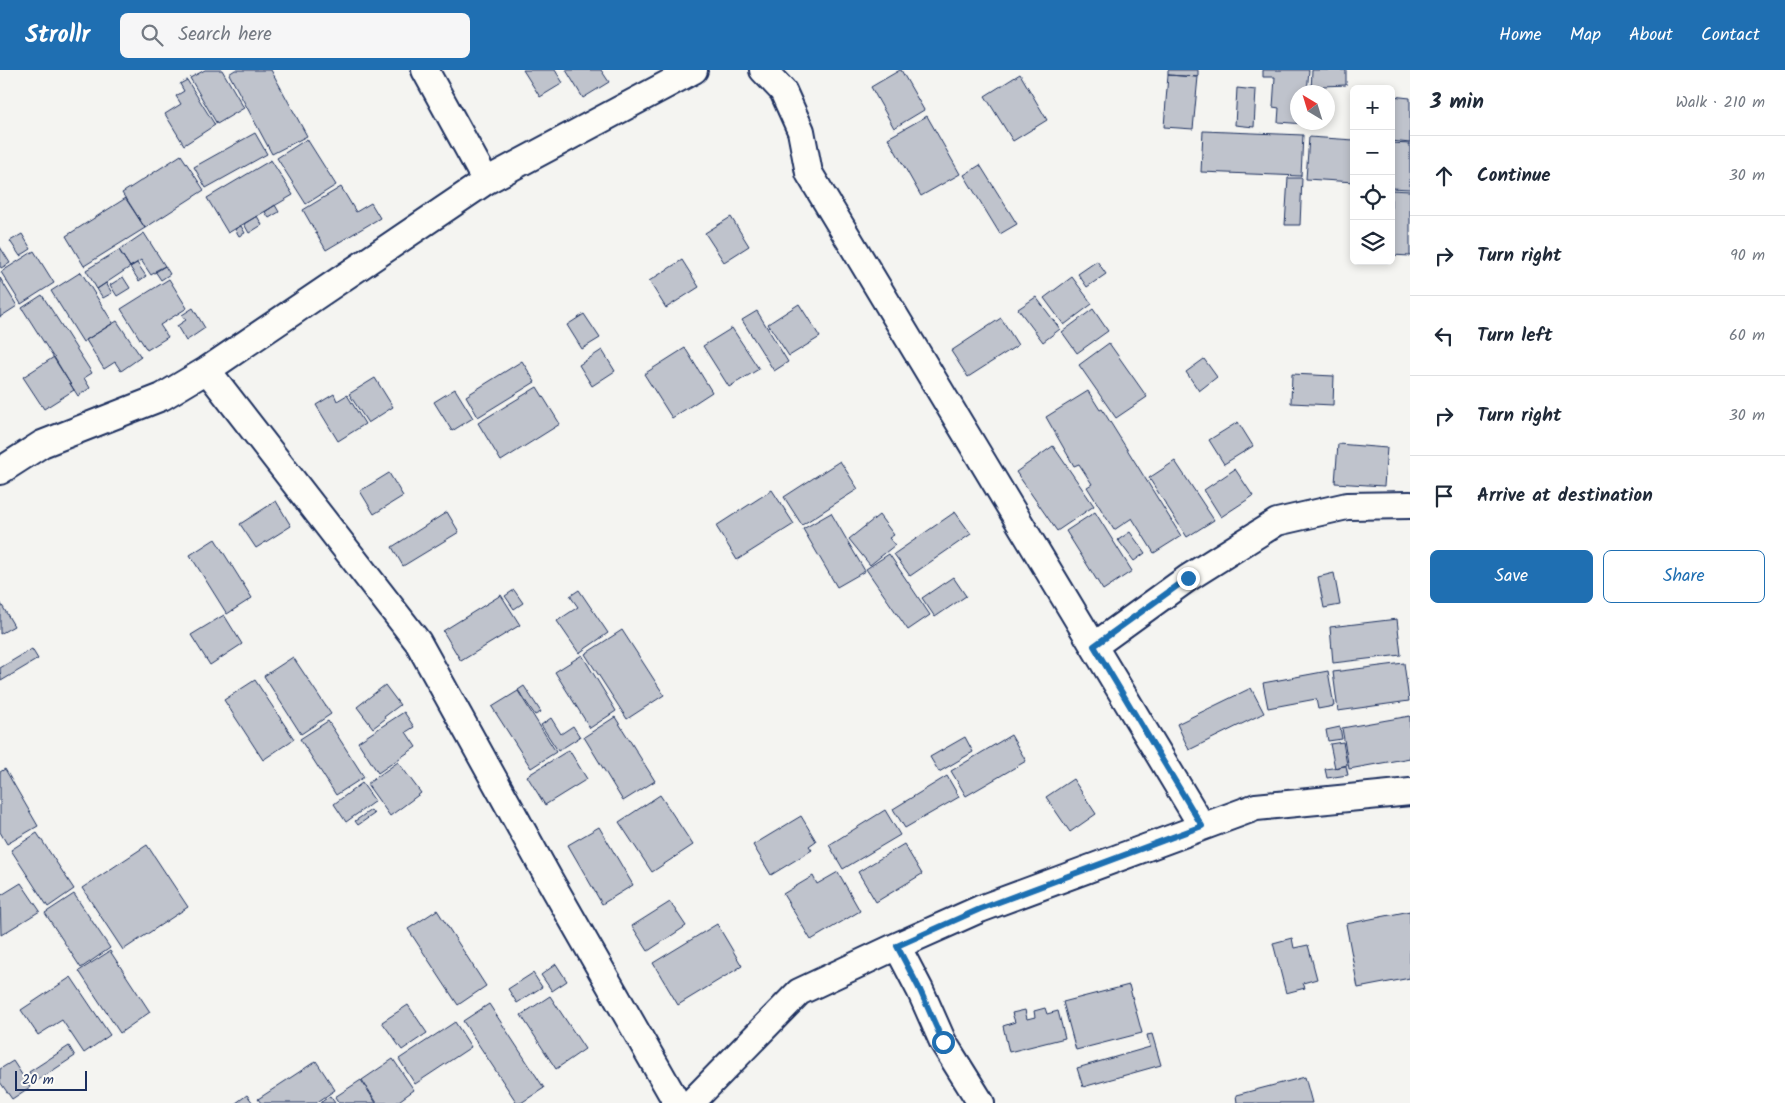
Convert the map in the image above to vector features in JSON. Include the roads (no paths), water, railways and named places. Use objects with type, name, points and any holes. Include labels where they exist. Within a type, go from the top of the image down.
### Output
[{"type":"street","points":[[425,70],[486,181]]},
{"type":"street","points":[[0,471],[42,444],[162,397],[207,370],[486,181],[694,70]]},
{"type":"street","points":[[763,70],[783,91],[801,131],[809,173],[1202,826]]},
{"type":"street","points":[[207,370],[418,642],[543,868],[677,1103]]},
{"type":"street","points":[[1094,646],[1188,578],[1278,522],[1347,506],[1410,505]]},
{"type":"street","points":[[691,1103],[799,992],[980,909],[1256,806],[1410,792]]},
{"type":"street","points":[[897,946],[920,990],[943,1042],[981,1103]]}]
